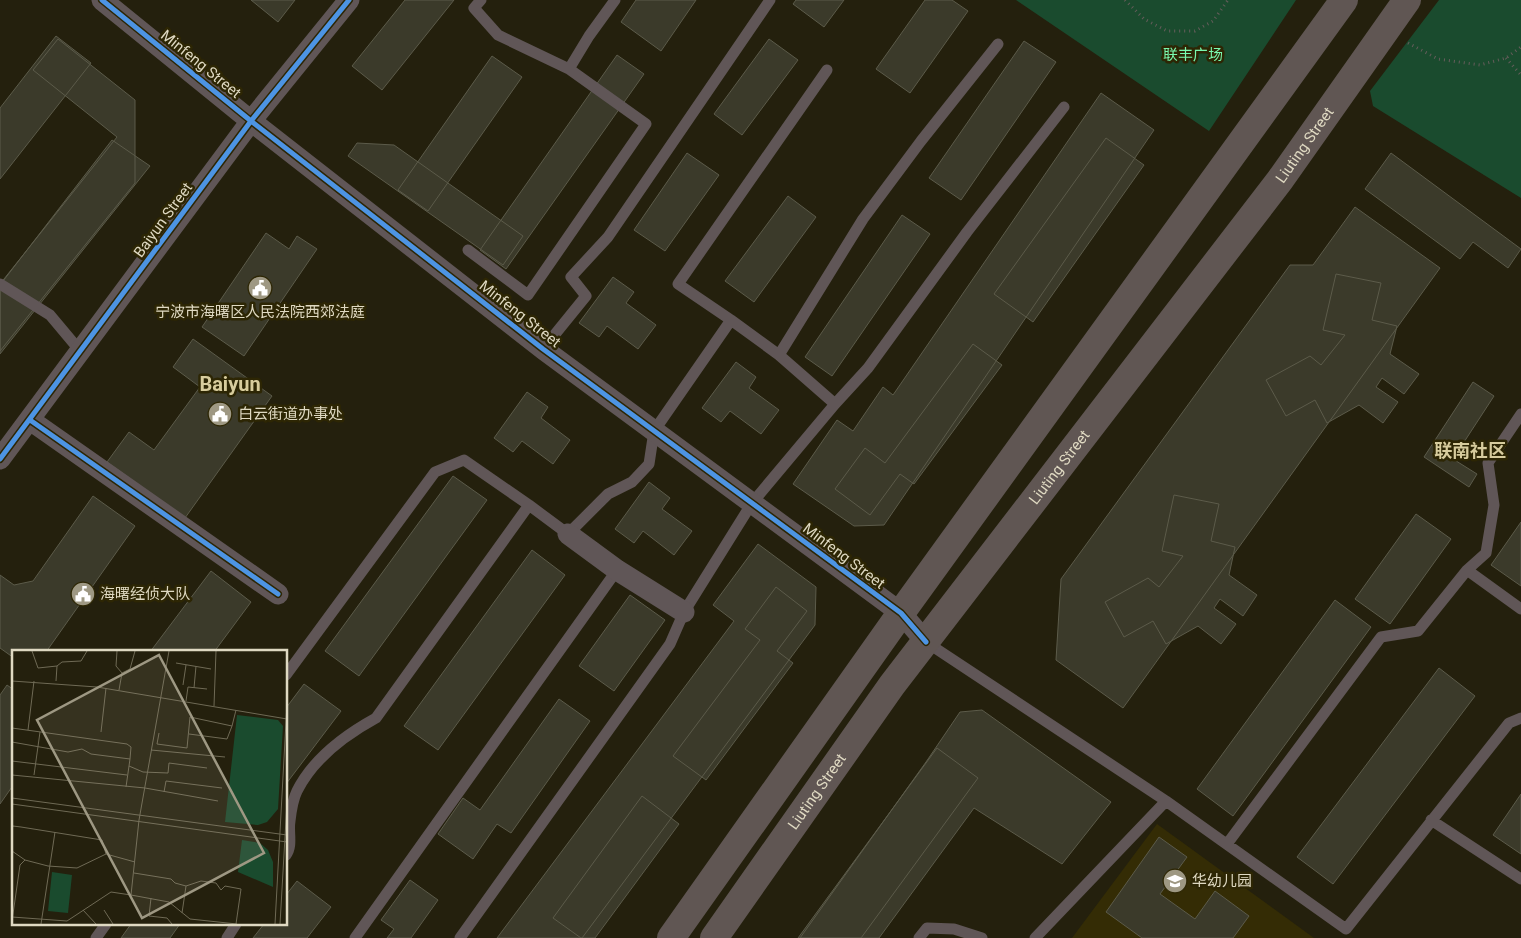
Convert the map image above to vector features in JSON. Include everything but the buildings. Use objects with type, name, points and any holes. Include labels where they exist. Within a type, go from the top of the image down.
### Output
[{"type":"main road","points":[[671,938],[901,614],[1344,0]]},
{"type":"main road","name":"Liuting Street","points":[[714,938],[892,685],[1280,180],[1407,0]]},
{"type":"street","name":"Minfeng Street","points":[[102,0],[252,121],[543,349],[901,614],[926,642]]},
{"type":"street","name":"Baiyun Street","points":[[0,459],[252,121],[350,0]]},
{"type":"street","points":[[30,420],[278,594]]},
{"type":"street","points":[[568,534],[617,570],[684,612]]},
{"type":"lane","points":[[468,250],[528,295],[646,124],[569,69],[498,35],[474,8],[481,0]]},
{"type":"lane","points":[[569,69],[614,0]]},
{"type":"lane","points":[[543,349],[586,296],[571,277],[608,237],[770,0]]},
{"type":"lane","points":[[779,355],[863,220],[920,141],[998,44]]},
{"type":"lane","points":[[827,70],[678,284],[732,320],[779,355],[836,404]]},
{"type":"lane","points":[[460,938],[670,644],[684,612],[752,503],[868,368],[967,232],[1064,107]]},
{"type":"lane","points":[[0,284],[50,315],[81,352]]},
{"type":"lane","points":[[288,672],[435,472],[464,460],[568,534],[608,494],[632,482],[649,464],[654,431],[732,320]]},
{"type":"lane","points":[[1227,844],[1381,637],[1418,631],[1467,570],[1486,554],[1494,505],[1488,463],[1521,414]]},
{"type":"lane","points":[[288,852],[290,822],[296,792],[317,761],[356,729],[376,718],[529,506]]},
{"type":"lane","points":[[355,938],[617,570]]},
{"type":"lane","points":[[1467,570],[1521,609]]},
{"type":"lane","points":[[926,642],[1166,801],[1227,844],[1343,933],[1509,722],[1521,718]]},
{"type":"lane","points":[[1035,938],[1166,801]]},
{"type":"lane","points":[[1431,820],[1521,879]]},
{"type":"lane","points":[[96,938],[105,926]]},
{"type":"lane","points":[[226,938],[235,926]]},
{"type":"lane","points":[[919,938],[927,928],[954,929],[982,938]]},
{"type":"path","points":[[1125,0],[1144,19],[1167,31],[1195,31],[1213,21],[1228,0]]},
{"type":"path","points":[[1384,31],[1438,59],[1480,65],[1506,58],[1521,47]]},
{"type":"path","points":[[1506,58],[1521,74]]},
{"type":"shaded area","name":"华幼儿园","points":[[1157,824],[1314,938],[1072,938]]},
{"type":"green space","name":"联丰广场","points":[[1016,0],[1296,0],[1209,131]]},
{"type":"green space","points":[[1439,0],[1521,0],[1521,198],[1373,106],[1370,91]]},
{"type":"cycle path","points":[[102,0],[251,121],[543,349],[901,613],[926,642]]},
{"type":"cycle path","points":[[0,459],[251,121],[349,0]]},
{"type":"cycle path","points":[[30,420],[278,594]]},
{"type":"place","name":"宁波市海曙区人民法院西郊法庭","points":[[260,288]]},
{"type":"place","name":"白云街道办事处","points":[[220,414]]},
{"type":"place","name":"海曙经侦大队","points":[[83,594]]},
{"type":"place","name":"华幼儿园","points":[[1175,881]]},
{"type":"district","name":"Baiyun","points":[[230,384]]},
{"type":"district","name":"联南社区","points":[[1470,450]]}]
